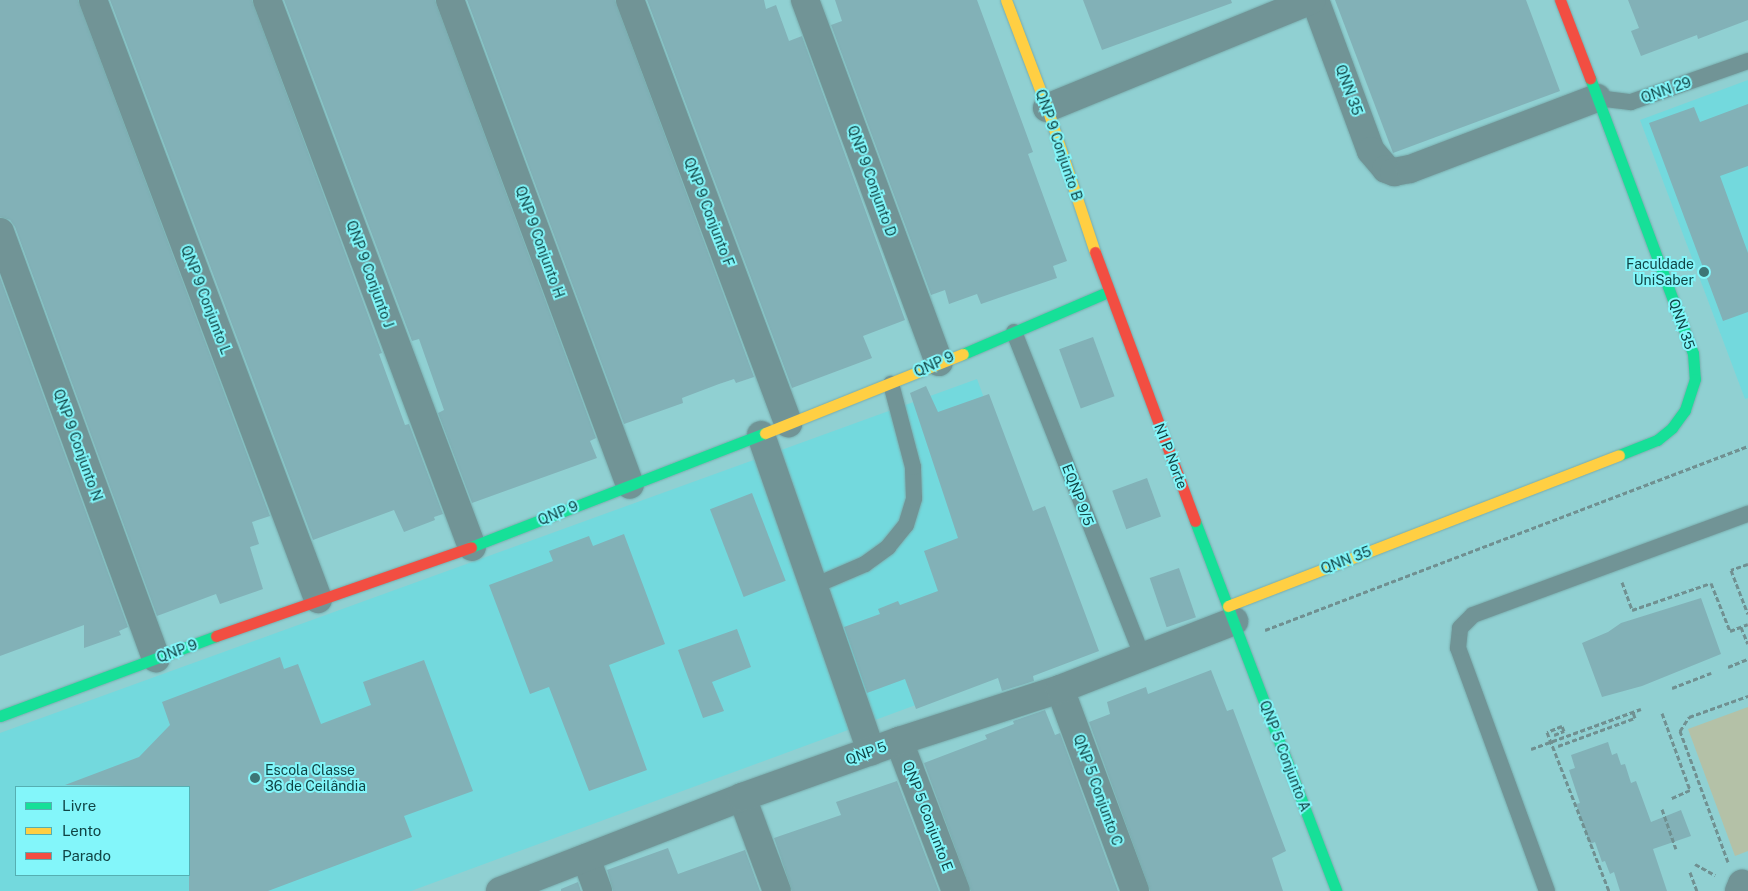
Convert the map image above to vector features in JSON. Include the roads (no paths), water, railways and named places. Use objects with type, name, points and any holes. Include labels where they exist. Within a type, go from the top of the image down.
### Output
[{"type":"street","name":"QNP 9 Conjunto L","points":[[93,0],[318,599]]},
{"type":"street","name":"QNP 9 Conjunto J","points":[[267,0],[472,547]]},
{"type":"street","name":"QNP 9 Conjunto H","points":[[450,0],[630,484]]},
{"type":"street","name":"QNP 9 Conjunto F","points":[[630,0],[788,423]]},
{"type":"street","name":"QNP 9 Conjunto D","points":[[805,0],[939,362]]},
{"type":"street","name":"QNP 9 Conjunto B","points":[[1006,0],[1047,108],[1108,292]]},
{"type":"street","name":"QNN 35","points":[[1047,108],[1314,0],[1374,158],[1394,172],[1410,169],[1597,98],[1693,353],[1695,379],[1685,410],[1677,422],[1658,440],[1231,614]]},
{"type":"street","points":[[1560,0],[1597,98]]},
{"type":"street","name":"QNP 9 Conjunto N","points":[[0,232],[156,658]]},
{"type":"street","name":"QNP 9","points":[[0,716],[318,599],[472,547],[891,384],[939,362],[1108,292]]},
{"type":"street","name":"N1 P Norte","points":[[1108,292],[1231,614]]},
{"type":"street","points":[[761,435],[871,751]]},
{"type":"street","name":"QNP 5","points":[[500,891],[742,797],[900,741],[1060,689],[1142,658],[1231,614]]},
{"type":"street","name":"QNP 5 Conjunto A","points":[[1231,614],[1336,891]]},
{"type":"street","name":"QNP 5 Conjunto C","points":[[1060,689],[1135,891]]},
{"type":"street","name":"QNP 5 Conjunto E","points":[[900,741],[956,891]]},
{"type":"street","points":[[742,797],[777,891]]},
{"type":"street","points":[[586,858],[598,891]]},
{"type":"lane","name":"QNN 29","points":[[1597,98],[1631,102],[1748,61]]},
{"type":"lane","name":"EQNP 9/5","points":[[1014,332],[1142,658]]},
{"type":"lane","points":[[814,586],[865,564],[888,547],[906,525],[914,498],[913,467],[891,384]]},
{"type":"lane","points":[[1548,891],[1458,648],[1460,628],[1473,615],[1748,514]]},
{"type":"place","name":"Faculdade UniSaber","points":[[1704,272]]},
{"type":"place","name":"Escola Classe 36 de Ceilândia","points":[[255,778]]}]
